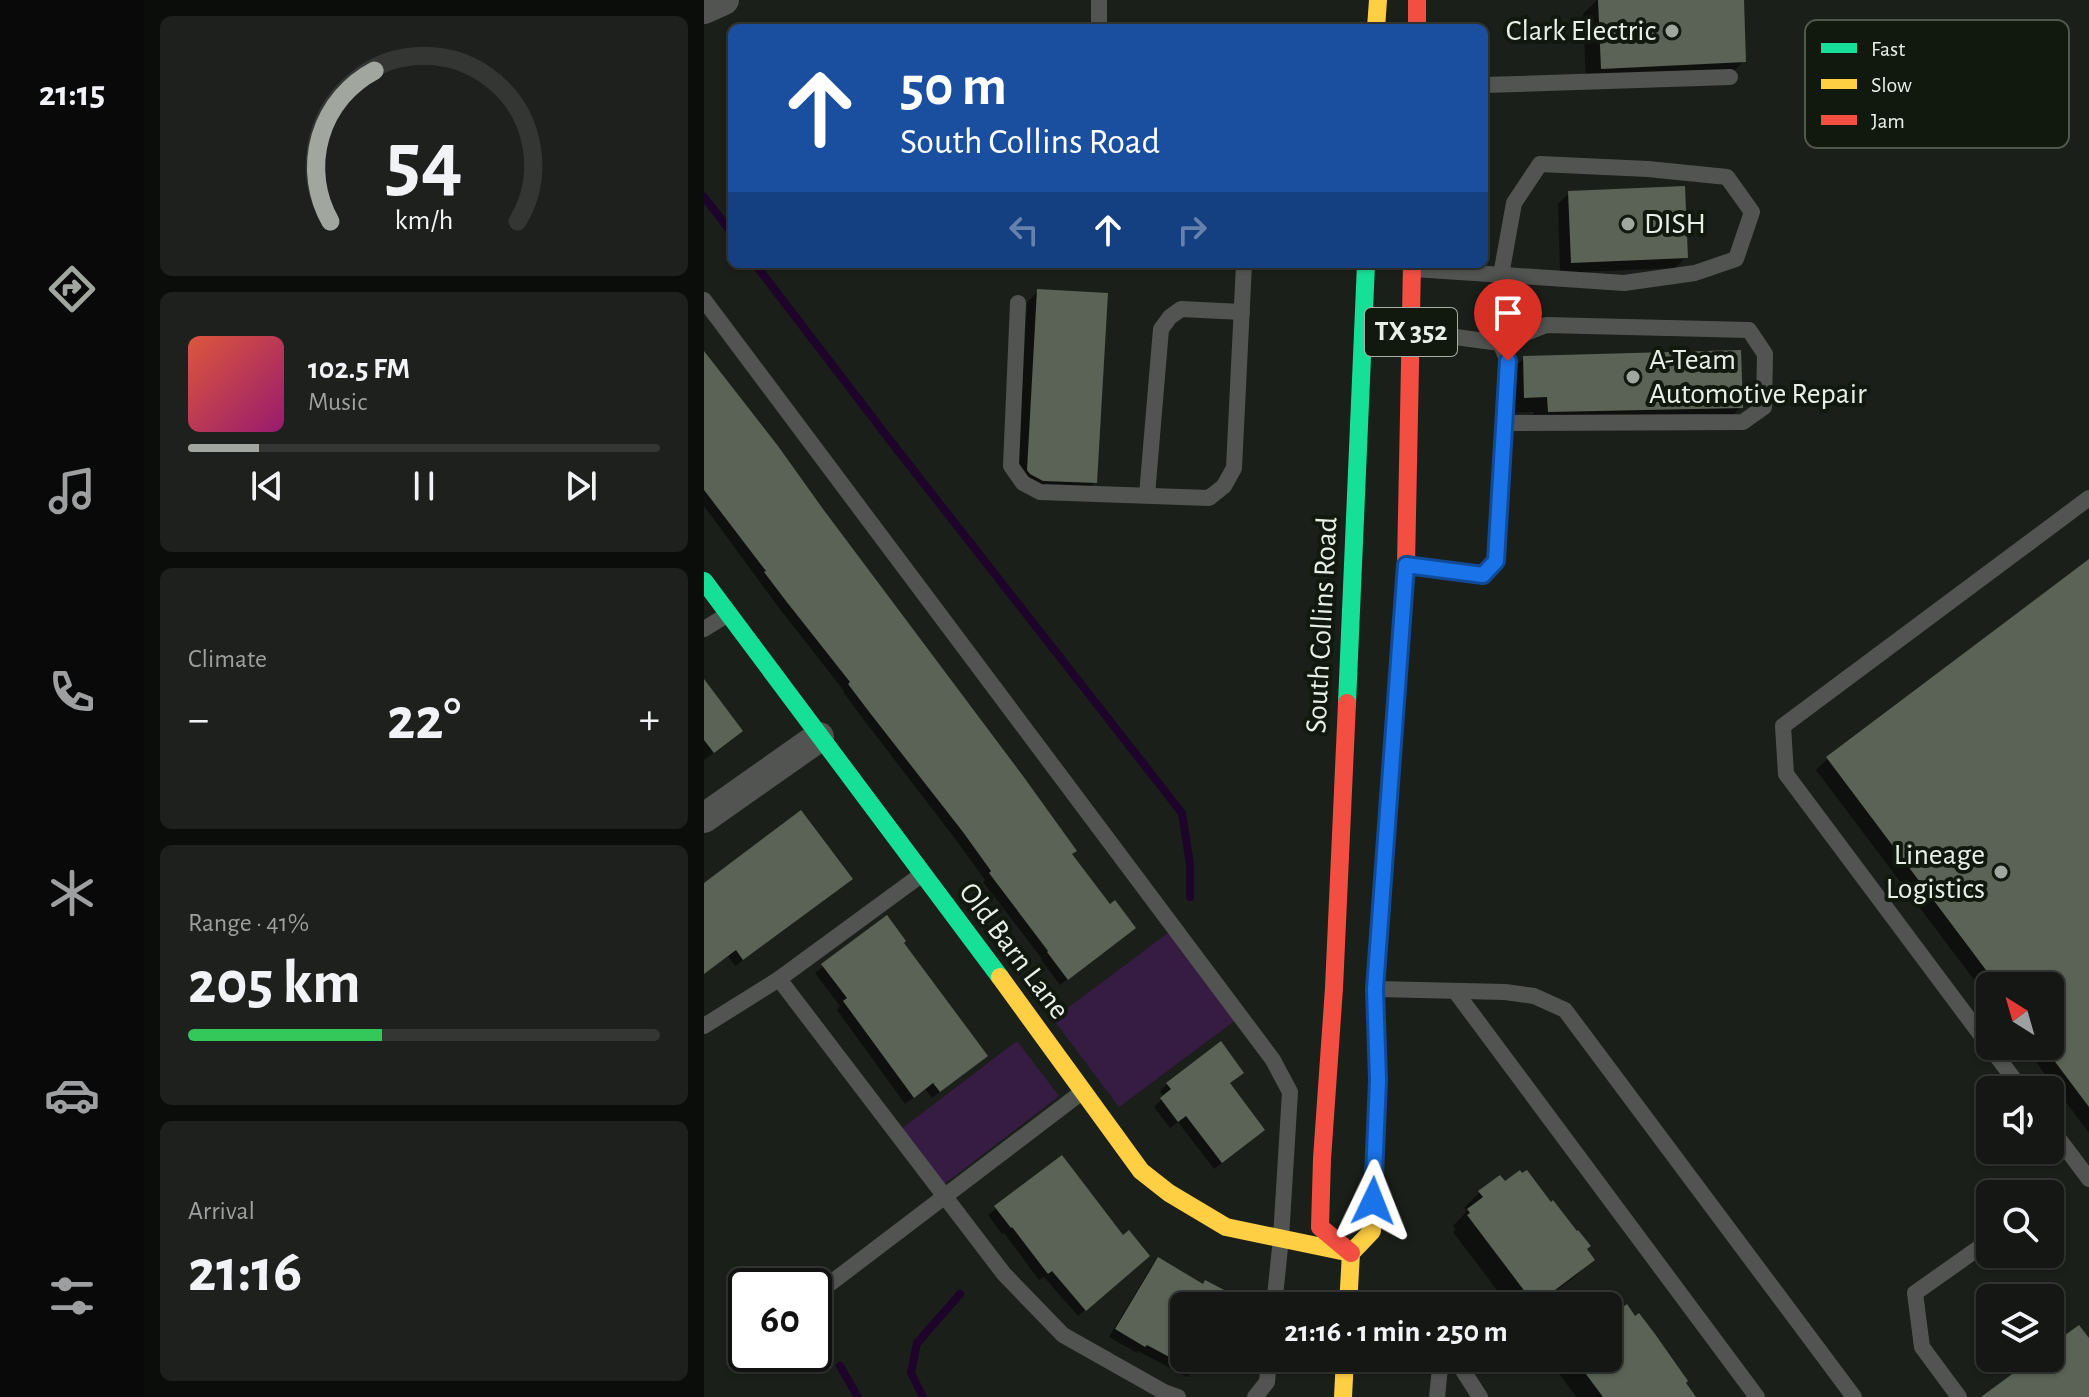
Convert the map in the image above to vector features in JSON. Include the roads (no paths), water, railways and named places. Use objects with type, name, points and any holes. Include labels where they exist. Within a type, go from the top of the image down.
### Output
[{"type":"main road","points":[[1376,24],[1378,0]]},
{"type":"main road","points":[[1417,0],[1417,24]]},
{"type":"main road","name":"South Collins Road","points":[[1351,1253],[1372,1231],[1378,1080],[1376,1023],[1354,989],[1364,268]]},
{"type":"main road","name":"South Collins Road","points":[[1354,989],[1406,565],[1412,268]]},
{"type":"main road","name":"Old Barn Lane","points":[[704,581],[1141,1171],[1169,1193],[1226,1227],[1351,1253]]},
{"type":"main road","name":"TX 352","points":[[1351,1253],[1320,1227],[1322,1159],[1354,989]]},
{"type":"main road","points":[[1349,1292],[1351,1253]]},
{"type":"main road","points":[[1343,1397],[1344,1372]]},
{"type":"street","points":[[704,9],[724,0]]},
{"type":"street","points":[[704,818],[819,737]]},
{"type":"lane","points":[[1099,0],[1099,24]]},
{"type":"lane","points":[[1488,85],[1730,77]]},
{"type":"lane","points":[[1432,268],[1501,275],[1624,283],[1695,273],[1736,259],[1752,212],[1727,177],[1648,169],[1540,164],[1514,203],[1501,275]]},
{"type":"lane","points":[[1018,303],[1011,466],[1023,483],[1040,492],[1209,498],[1224,486],[1234,468],[1244,268]]},
{"type":"lane","points":[[704,300],[1273,1060],[1290,1092],[1275,1292]]},
{"type":"lane","points":[[1147,495],[1161,329],[1181,309],[1242,312]]},
{"type":"lane","points":[[1411,331],[1500,343],[1546,325],[1749,330],[1765,354],[1764,407],[1743,422],[1504,423]]},
{"type":"lane","points":[[1406,565],[1483,575],[1496,561],[1508,361],[1500,343]]},
{"type":"lane","points":[[2012,1076],[1786,774],[1783,726],[2089,498]]},
{"type":"lane","points":[[704,629],[728,614]]},
{"type":"lane","points":[[704,1026],[779,979],[922,874]]},
{"type":"lane","points":[[779,979],[1004,1274],[1063,1335],[1178,1397]]},
{"type":"lane","points":[[1354,989],[1505,992],[1534,996],[1565,1010],[1854,1397]]},
{"type":"lane","points":[[1455,991],[1757,1397]]},
{"type":"lane","points":[[832,1282],[1083,1091]]},
{"type":"lane","points":[[2064,1146],[2089,1179]]},
{"type":"lane","points":[[1959,1397],[1922,1347],[1915,1293],[1976,1250]]},
{"type":"lane","points":[[1255,1397],[1267,1382],[1268,1372]]},
{"type":"lane","points":[[1437,1397],[1440,1372]]},
{"type":"lane","points":[[1464,1372],[1480,1397]]},
{"type":"waterway","points":[[704,197],[728,228]]},
{"type":"waterway","points":[[758,268],[1182,813],[1190,864],[1190,897]]},
{"type":"waterway","points":[[923,1397],[911,1373],[917,1343],[960,1294]]},
{"type":"waterway","points":[[840,1366],[858,1397]]},
{"type":"place","name":"Clark Electric","points":[[1672,31]]},
{"type":"place","name":"DISH","points":[[1628,224]]},
{"type":"place","name":"A-Team Automotive Repair","points":[[1633,377]]},
{"type":"place","name":"Lineage Logistics","points":[[2001,872]]}]
